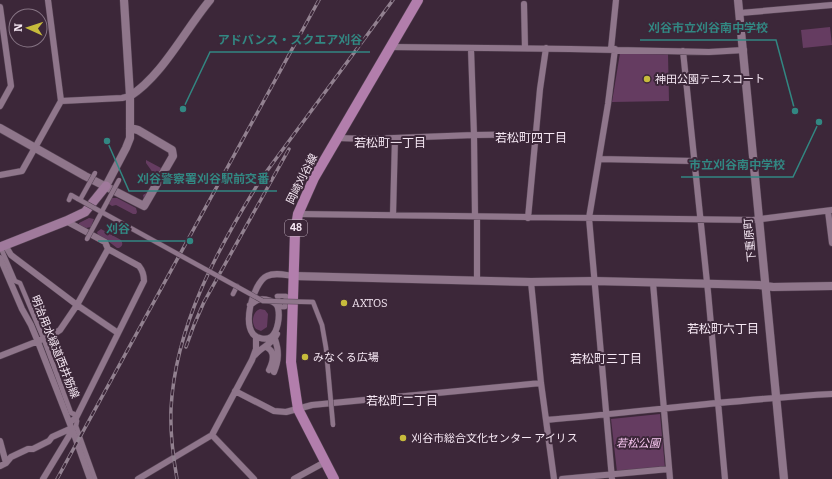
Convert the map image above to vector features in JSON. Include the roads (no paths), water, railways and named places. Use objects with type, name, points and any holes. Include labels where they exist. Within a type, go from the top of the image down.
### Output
[{"type":"main road","name":"岡崎刈谷線","points":[[334,479],[298,410],[291,362],[295,233],[298,214],[314,178],[418,0]]},
{"type":"main road","points":[[1,246],[66,221],[85,212],[106,186]]},
{"type":"street","points":[[0,175],[22,171],[61,101],[48,0]]},
{"type":"street","points":[[106,186],[130,138],[130,96],[124,0]]},
{"type":"street","points":[[61,101],[122,98],[130,96],[144,86],[210,0]]},
{"type":"street","points":[[612,477],[588,218],[598,159],[613,49],[616,0]]},
{"type":"street","name":"下重原町","points":[[738,0],[784,479]]},
{"type":"street","points":[[524,4],[525,48]]},
{"type":"street","points":[[740,13],[832,5]]},
{"type":"street","points":[[0,7],[11,86],[0,106]]},
{"type":"street","points":[[390,47],[470,49],[613,49],[683,52],[744,50]]},
{"type":"street","points":[[528,218],[540,89],[546,48]]},
{"type":"street","points":[[470,49],[474,135],[477,280]]},
{"type":"street","points":[[683,52],[725,479]]},
{"type":"street","points":[[0,128],[85,176],[144,206],[173,156],[172,150],[138,130],[130,128]]},
{"type":"street","points":[[338,138],[536,134]]},
{"type":"street","points":[[393,215],[395,138]]},
{"type":"street","points":[[598,159],[694,161]]},
{"type":"street","points":[[80,200],[94,173]]},
{"type":"street","points":[[87,239],[119,180]]},
{"type":"street","points":[[69,200],[71,195],[102,211],[263,301],[313,302],[322,325],[326,348],[333,425]]},
{"type":"street","points":[[298,214],[753,220],[830,210],[832,243]]},
{"type":"street","points":[[0,466],[6,463],[11,457],[49,441],[52,437],[71,425],[76,418],[144,281],[144,275],[139,266],[108,249],[105,242],[66,221]]},
{"type":"street","points":[[1,246],[11,255],[118,333]]},
{"type":"street","name":"明治用水緑道西井筋線","points":[[1,246],[14,281],[20,283],[41,341],[71,413],[74,414],[76,418],[76,426],[95,479]]},
{"type":"street","points":[[0,356],[41,341],[60,330],[77,304],[108,249]]},
{"type":"street","points":[[0,258],[22,309],[41,341],[90,479]]},
{"type":"street","points":[[252,360],[256,349],[256,338],[250,330],[248,324],[250,305],[262,279],[268,275],[276,274],[294,276],[531,282],[594,281],[773,286],[832,286]]},
{"type":"street","points":[[531,282],[541,383],[554,479]]},
{"type":"street","points":[[653,283],[670,479]]},
{"type":"street","points":[[233,294],[237,286]]},
{"type":"street","points":[[250,305],[257,300],[262,299],[269,300],[276,304],[278,308],[278,327],[275,339],[278,364],[272,371],[273,355],[269,348],[266,347]]},
{"type":"street","points":[[256,338],[266,339],[271,337],[278,327]]},
{"type":"street","points":[[138,479],[212,435],[252,360],[258,351],[266,347],[275,339]]},
{"type":"street","points":[[235,391],[274,411],[286,412],[319,404],[541,383]]},
{"type":"street","points":[[546,420],[832,394]]},
{"type":"street","points":[[43,479],[69,436],[71,425]]},
{"type":"street","points":[[212,435],[254,479]]},
{"type":"street","points":[[0,441],[6,463]]},
{"type":"street","points":[[294,479],[325,462]]},
{"type":"street","points":[[562,479],[612,477],[669,469]]},
{"type":"railway","points":[[57,479],[319,0]]},
{"type":"railway","points":[[177,479],[171,427],[174,378],[190,318],[201,289],[229,232],[261,179],[393,0]]},
{"type":"railway","points":[[186,347],[204,302],[289,149]]},
{"type":"place","name":"神田公園テニスコート","points":[[647,79]]},
{"type":"place","name":"アドバンス・スクエア刈谷","points":[[183,109]]},
{"type":"place","name":"刈谷市立刈谷南中学校","points":[[795,111]]},
{"type":"place","name":"市立刈谷南中学校","points":[[819,122]]},
{"type":"place","name":"刈谷警察署刈谷駅前交番","points":[[107,141]]},
{"type":"place","name":"刈谷","points":[[190,241]]},
{"type":"place","name":"AXTOS","points":[[344,303]]},
{"type":"place","name":"みなくる広場","points":[[305,357]]},
{"type":"place","name":"刈谷市総合文化センター アイリス","points":[[403,438]]},
{"type":"district","name":"若松町四丁目","points":[[531,138]]},
{"type":"district","name":"若松町一丁目","points":[[390,143]]},
{"type":"district","name":"若松町六丁目","points":[[723,329]]},
{"type":"district","name":"若松町三丁目","points":[[606,359]]},
{"type":"district","name":"若松町二丁目","points":[[402,401]]},
{"type":"park label","name":"若松公園","points":[[638,443]]}]
